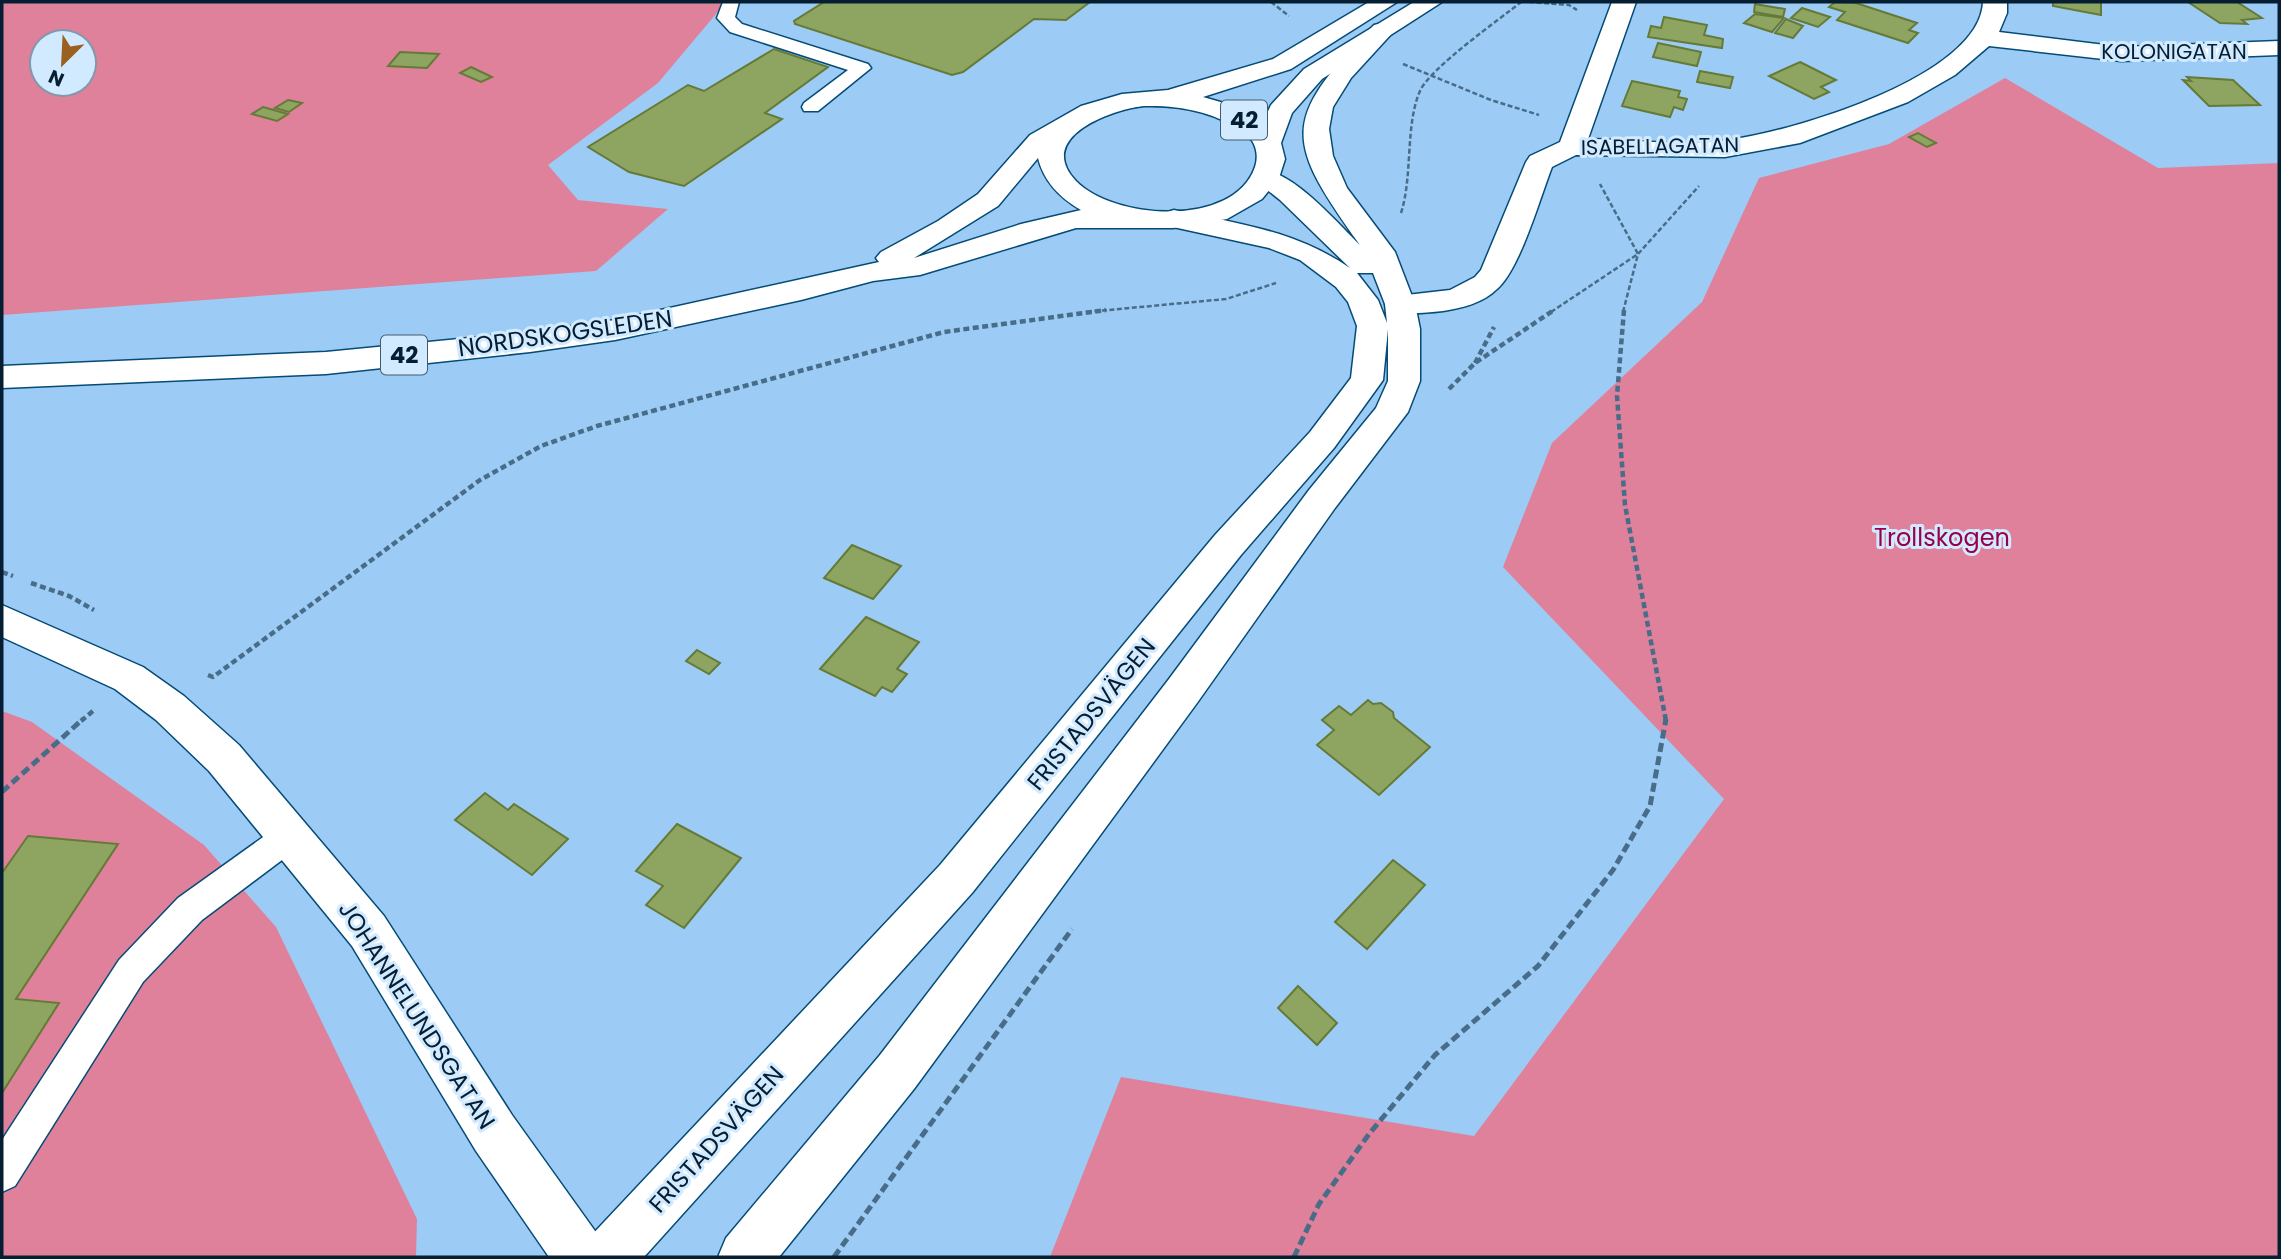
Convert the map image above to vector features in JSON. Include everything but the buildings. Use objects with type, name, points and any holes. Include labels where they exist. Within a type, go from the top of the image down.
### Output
[{"type":"street","name":"42","points":[[1385,2],[1282,64],[1213,87],[1167,98],[1112,103],[1070,124],[1060,133],[1051,155],[1057,177],[1077,197],[1110,212],[1130,217],[1174,219],[1232,205],[1246,197],[1265,177],[1270,163],[1267,144],[1280,111],[1293,93],[1313,74],[1430,2]]},
{"type":"street","points":[[1576,137],[1624,2]]},
{"type":"street","points":[[1984,38],[1995,13],[1995,2]]},
{"type":"street","points":[[745,1257],[897,1072],[1184,691],[1322,499],[1391,412],[1404,381],[1404,329],[1399,304],[1380,252],[1334,189],[1319,156],[1317,129],[1320,107],[1341,74],[1383,30]]},
{"type":"street","name":"KOLONIGATAN","points":[[1984,38],[2121,54],[2261,51],[2279,48]]},
{"type":"street","name":"ISABELLAGATAN","points":[[1399,304],[1454,300],[1486,285],[1495,274],[1540,162],[1576,137],[1725,149],[1791,138],[1899,97],[1947,70],[1984,38]]},
{"type":"street","name":"42","points":[[1167,98],[1222,108],[1250,124],[1267,144]]},
{"type":"street","name":"NORDSKOGSLEDEN","points":[[872,272],[900,251],[948,227],[988,200],[1039,141],[1070,124]]},
{"type":"street","points":[[1265,177],[1290,194],[1344,244],[1399,304]]},
{"type":"street","name":"NORDSKOGSLEDEN","points":[[2,377],[326,363],[530,342],[615,330],[801,291],[872,272],[920,266],[1031,230],[1076,219],[1130,217]]},
{"type":"street","name":"FRISTADSVÄGEN","points":[[608,1257],[956,879],[1228,545],[1322,440],[1367,380],[1373,326],[1363,300],[1347,280],[1310,254],[1277,241],[1174,219]]},
{"type":"street","name":"JOHANNELUNDSGATAN","points":[[2,620],[130,678],[170,708],[224,758],[291,835],[368,931],[494,1133],[581,1257]]},
{"type":"lane","points":[[731,2],[726,18],[736,28],[862,68],[811,107]]},
{"type":"lane","points":[[2,1173],[131,971],[190,909],[291,835]]},
{"type":"path","points":[[1393,222],[1406,203],[1415,109],[1420,90],[1433,75],[1521,2]]},
{"type":"path","points":[[1530,2],[1569,5],[1612,35]]},
{"type":"path","points":[[1395,61],[1576,137],[1638,254]]},
{"type":"path","points":[[1294,1257],[1318,1204],[1369,1134],[1435,1055],[1538,965],[1613,870],[1650,806],[1667,724],[1625,505],[1617,396],[1622,316],[1638,254],[1721,162],[1725,149]]},
{"type":"path","points":[[202,671],[213,677],[480,480],[541,446],[597,426],[944,332],[1086,312],[1226,299],[1280,281]]},
{"type":"path","points":[[2,572],[69,596],[103,615]]},
{"type":"path","points":[[2,792],[130,678]]},
{"type":"green space","points":[[2,2],[726,2],[658,83],[548,165],[578,200],[668,209],[596,271],[2,315]]},
{"type":"green space","name":"Trollskogen","points":[[2005,78],[2158,168],[2279,163],[2279,1257],[1050,1257],[1121,1077],[1474,1136],[1724,799],[1503,567],[1552,443],[1702,302],[1759,178],[1889,144]]},
{"type":"green space","points":[[2,711],[32,722],[204,845],[276,927],[417,1219],[416,1257],[2,1257]]}]
